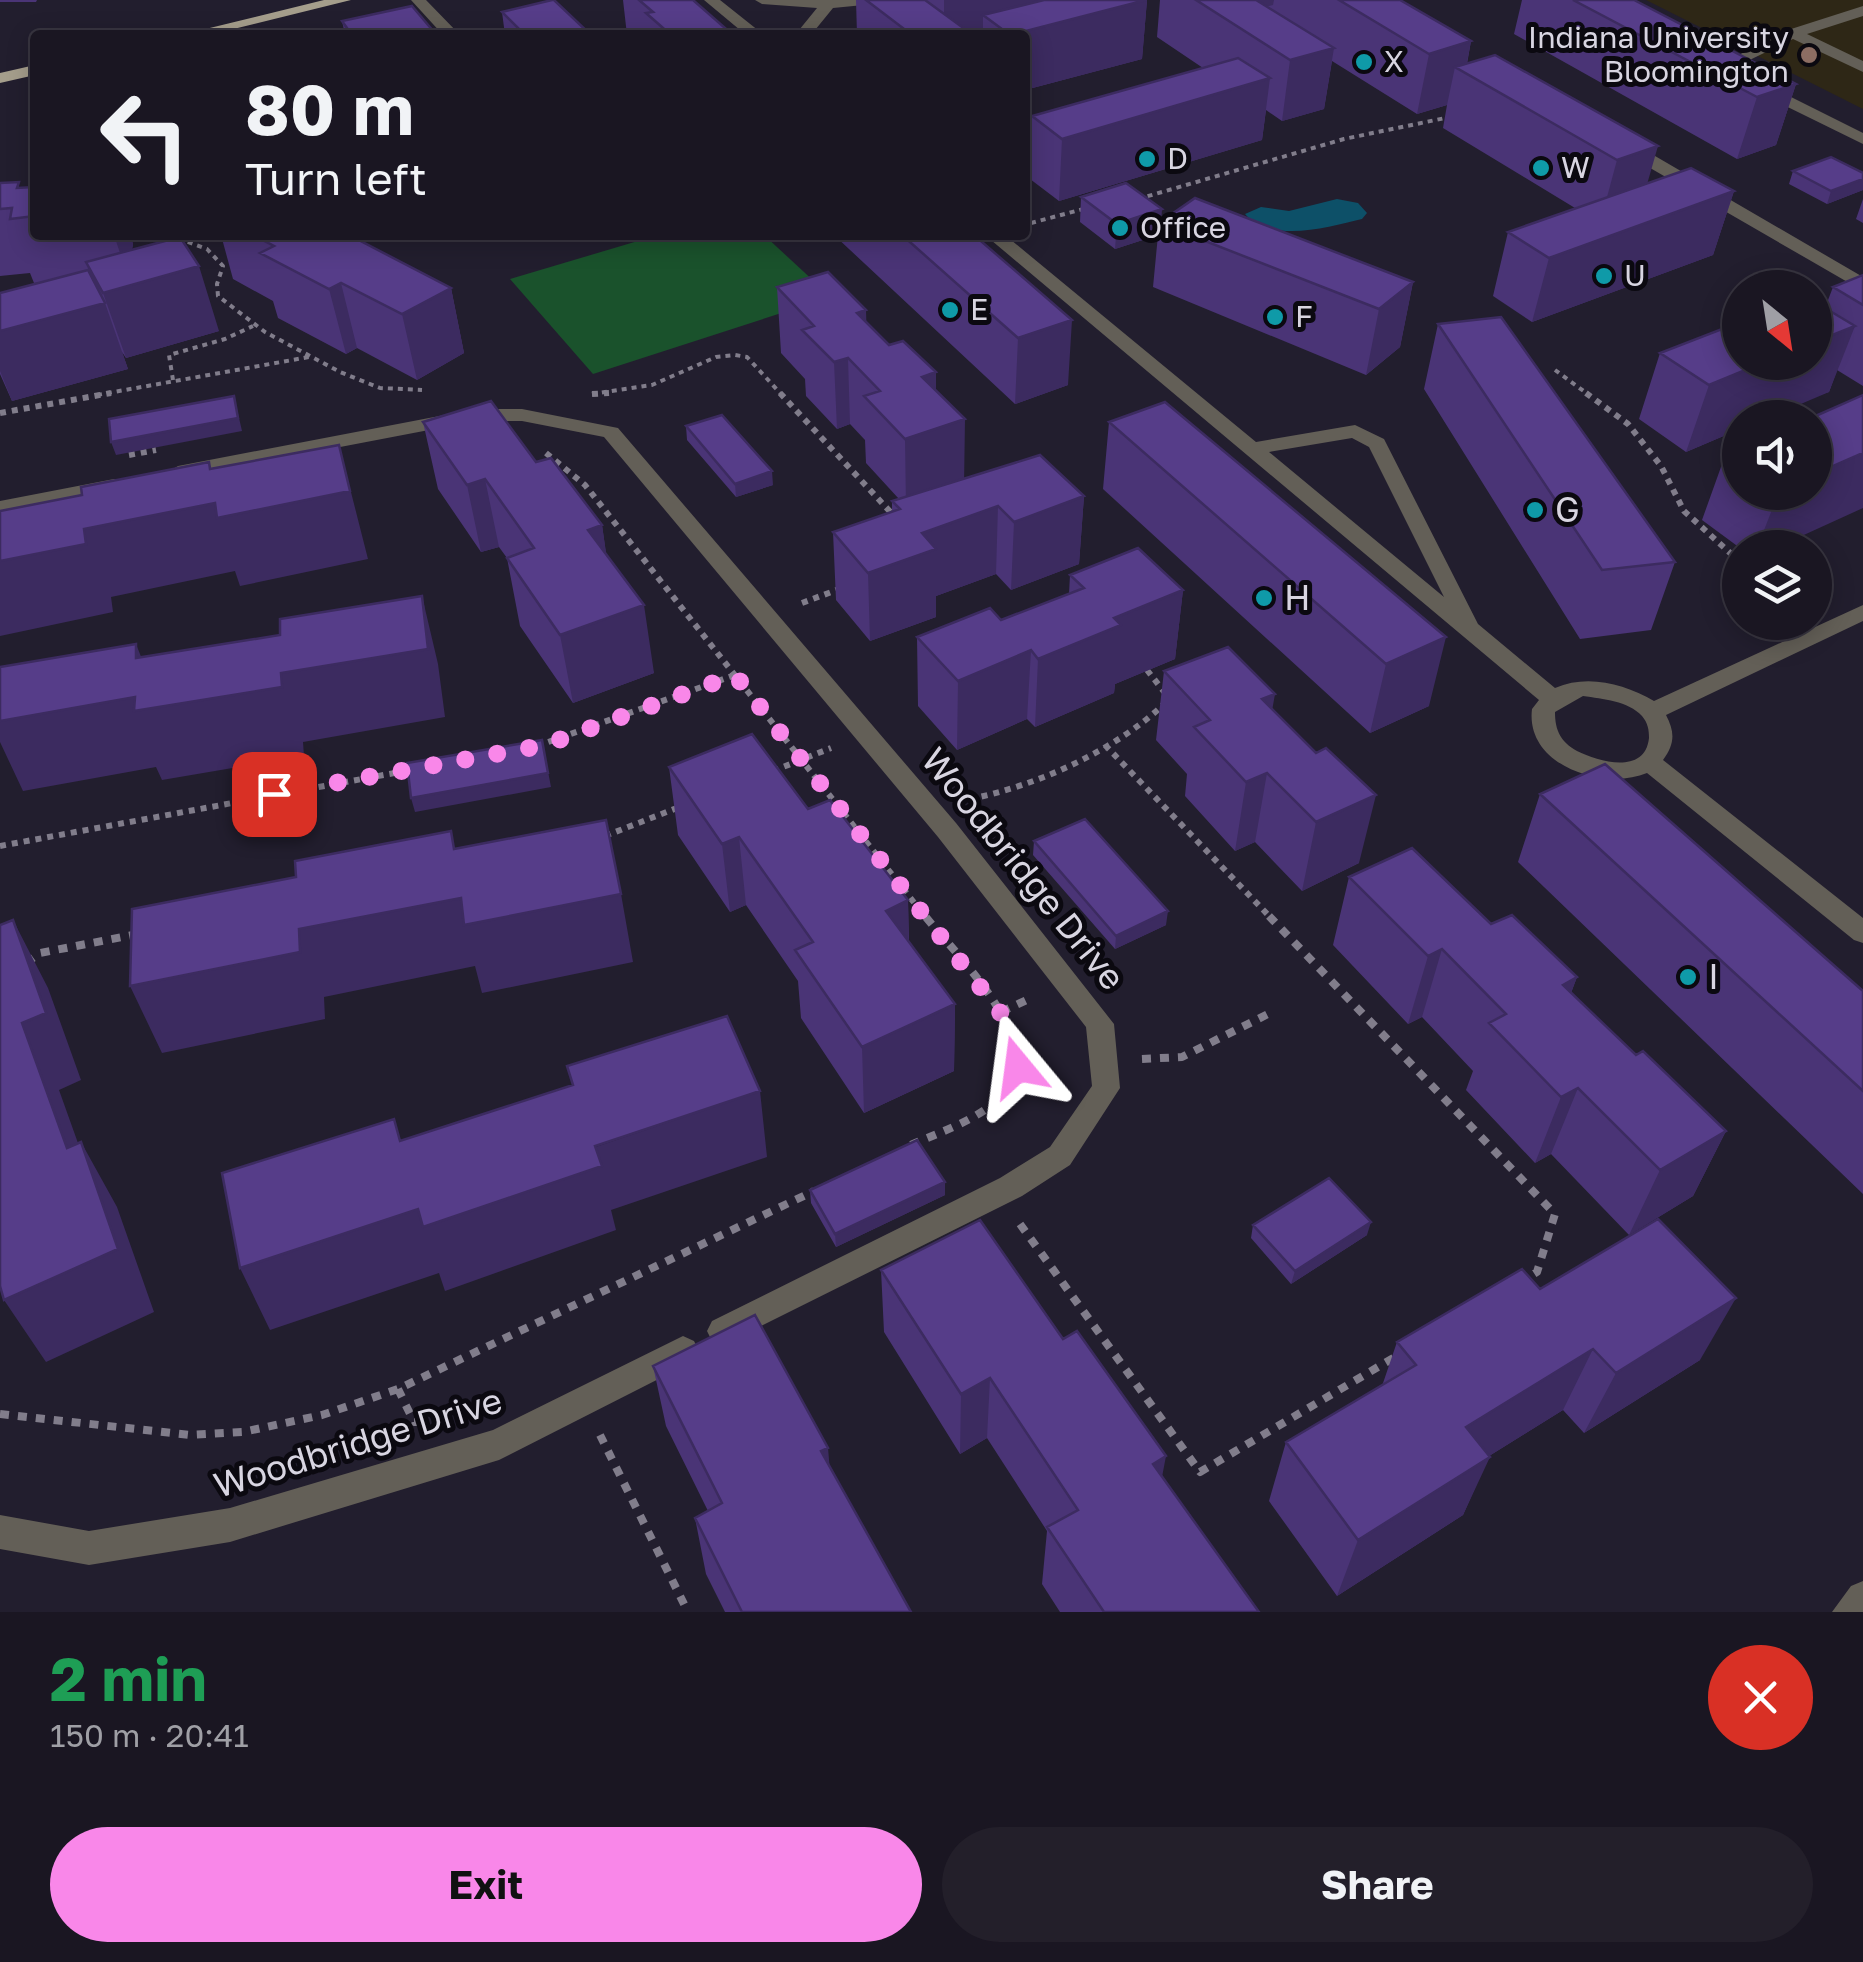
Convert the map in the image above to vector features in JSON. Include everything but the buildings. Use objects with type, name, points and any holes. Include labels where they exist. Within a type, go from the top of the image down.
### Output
[{"type":"main road","points":[[211,30],[344,0]]},
{"type":"main road","points":[[0,78],[30,71]]},
{"type":"street","points":[[418,0],[447,30]]},
{"type":"street","points":[[710,0],[749,30]]},
{"type":"street","points":[[762,0],[828,4],[874,0]]},
{"type":"street","points":[[807,30],[828,4]]},
{"type":"street","points":[[1720,68],[1793,33],[1863,12]]},
{"type":"street","points":[[1793,33],[1863,67]]},
{"type":"street","points":[[1704,59],[1863,138]]},
{"type":"street","points":[[1614,140],[1863,284]]},
{"type":"street","points":[[1000,240],[1553,699]]},
{"type":"street","name":"Woodbridge Drive","points":[[0,508],[476,416],[522,415],[610,432],[947,830],[1100,1024],[1106,1088],[1060,1156],[1012,1187],[498,1444],[230,1525],[90,1548],[0,1532]]},
{"type":"street","points":[[1252,448],[1355,431],[1377,443],[1472,630]]},
{"type":"street","points":[[1652,712],[1863,612]]},
{"type":"street","points":[[1583,688],[1601,689],[1638,701],[1652,712],[1662,726],[1665,740],[1661,753],[1651,763],[1614,771],[1574,760],[1546,736],[1542,722],[1544,709],[1553,699],[1583,688]]},
{"type":"street","points":[[1651,763],[1863,933]]},
{"type":"street","points":[[1850,1612],[1863,1598]]},
{"type":"path","points":[[1134,200],[1344,139],[1424,126],[1460,114]]},
{"type":"path","points":[[1146,197],[1161,208]]},
{"type":"path","points":[[1030,223],[1097,206]]},
{"type":"path","points":[[183,240],[220,259],[223,266],[216,284],[218,296],[236,316],[375,387],[431,393]]},
{"type":"path","points":[[174,380],[169,355],[225,339],[254,325]]},
{"type":"path","points":[[272,361],[292,347]]},
{"type":"path","points":[[0,413],[312,356]]},
{"type":"path","points":[[1555,370],[1637,433],[1661,466],[1684,510],[1722,545]]},
{"type":"path","points":[[620,392],[624,403]]},
{"type":"path","points":[[528,447],[546,452],[586,484],[1000,1012],[1017,1051],[1018,1067],[1010,1086],[969,1118],[898,1152]]},
{"type":"path","points":[[960,796],[970,799],[992,795],[1105,745],[1146,722],[1164,704],[1166,696],[1147,670]]},
{"type":"path","points":[[527,748],[570,737],[735,675]]},
{"type":"path","points":[[1105,745],[1554,1214],[1538,1272],[1520,1282]]},
{"type":"path","points":[[767,773],[802,760]]},
{"type":"path","points":[[0,846],[434,766]]},
{"type":"path","points":[[594,840],[698,800]]},
{"type":"path","points":[[22,966],[40,952],[154,931]]},
{"type":"path","points":[[0,1414],[193,1435],[260,1429],[343,1410],[398,1389],[826,1186]]},
{"type":"path","points":[[1001,1230],[1018,1221],[1200,1472],[1402,1352]]},
{"type":"path","points":[[616,1422],[598,1431],[688,1612]]},
{"type":"shaded area","name":"Indiana University Bloomington","points":[[1646,0],[1863,0],[1863,109]]},
{"type":"green space","points":[[641,240],[769,240],[831,297],[593,374],[510,279]]},
{"type":"water","points":[[1337,199],[1358,203],[1367,213],[1362,219],[1301,231],[1270,229],[1245,214],[1261,207],[1289,211]]},
{"type":"place","name":"Indiana University Bloomington","points":[[1809,55]]},
{"type":"place","name":"X","points":[[1364,62]]},
{"type":"place","name":"D","points":[[1147,159]]},
{"type":"place","name":"W","points":[[1541,168]]},
{"type":"place","name":"Office","points":[[1120,228]]},
{"type":"place","name":"U","points":[[1604,276]]},
{"type":"place","name":"E","points":[[950,310]]},
{"type":"place","name":"F","points":[[1275,317]]},
{"type":"place","name":"G","points":[[1535,510]]},
{"type":"place","name":"H","points":[[1264,598]]},
{"type":"place","name":"I","points":[[1688,977]]},
{"type":"route","points":[[274,794],[545,745],[735,675],[1000,1012],[1017,1051],[1018,1067]]}]
